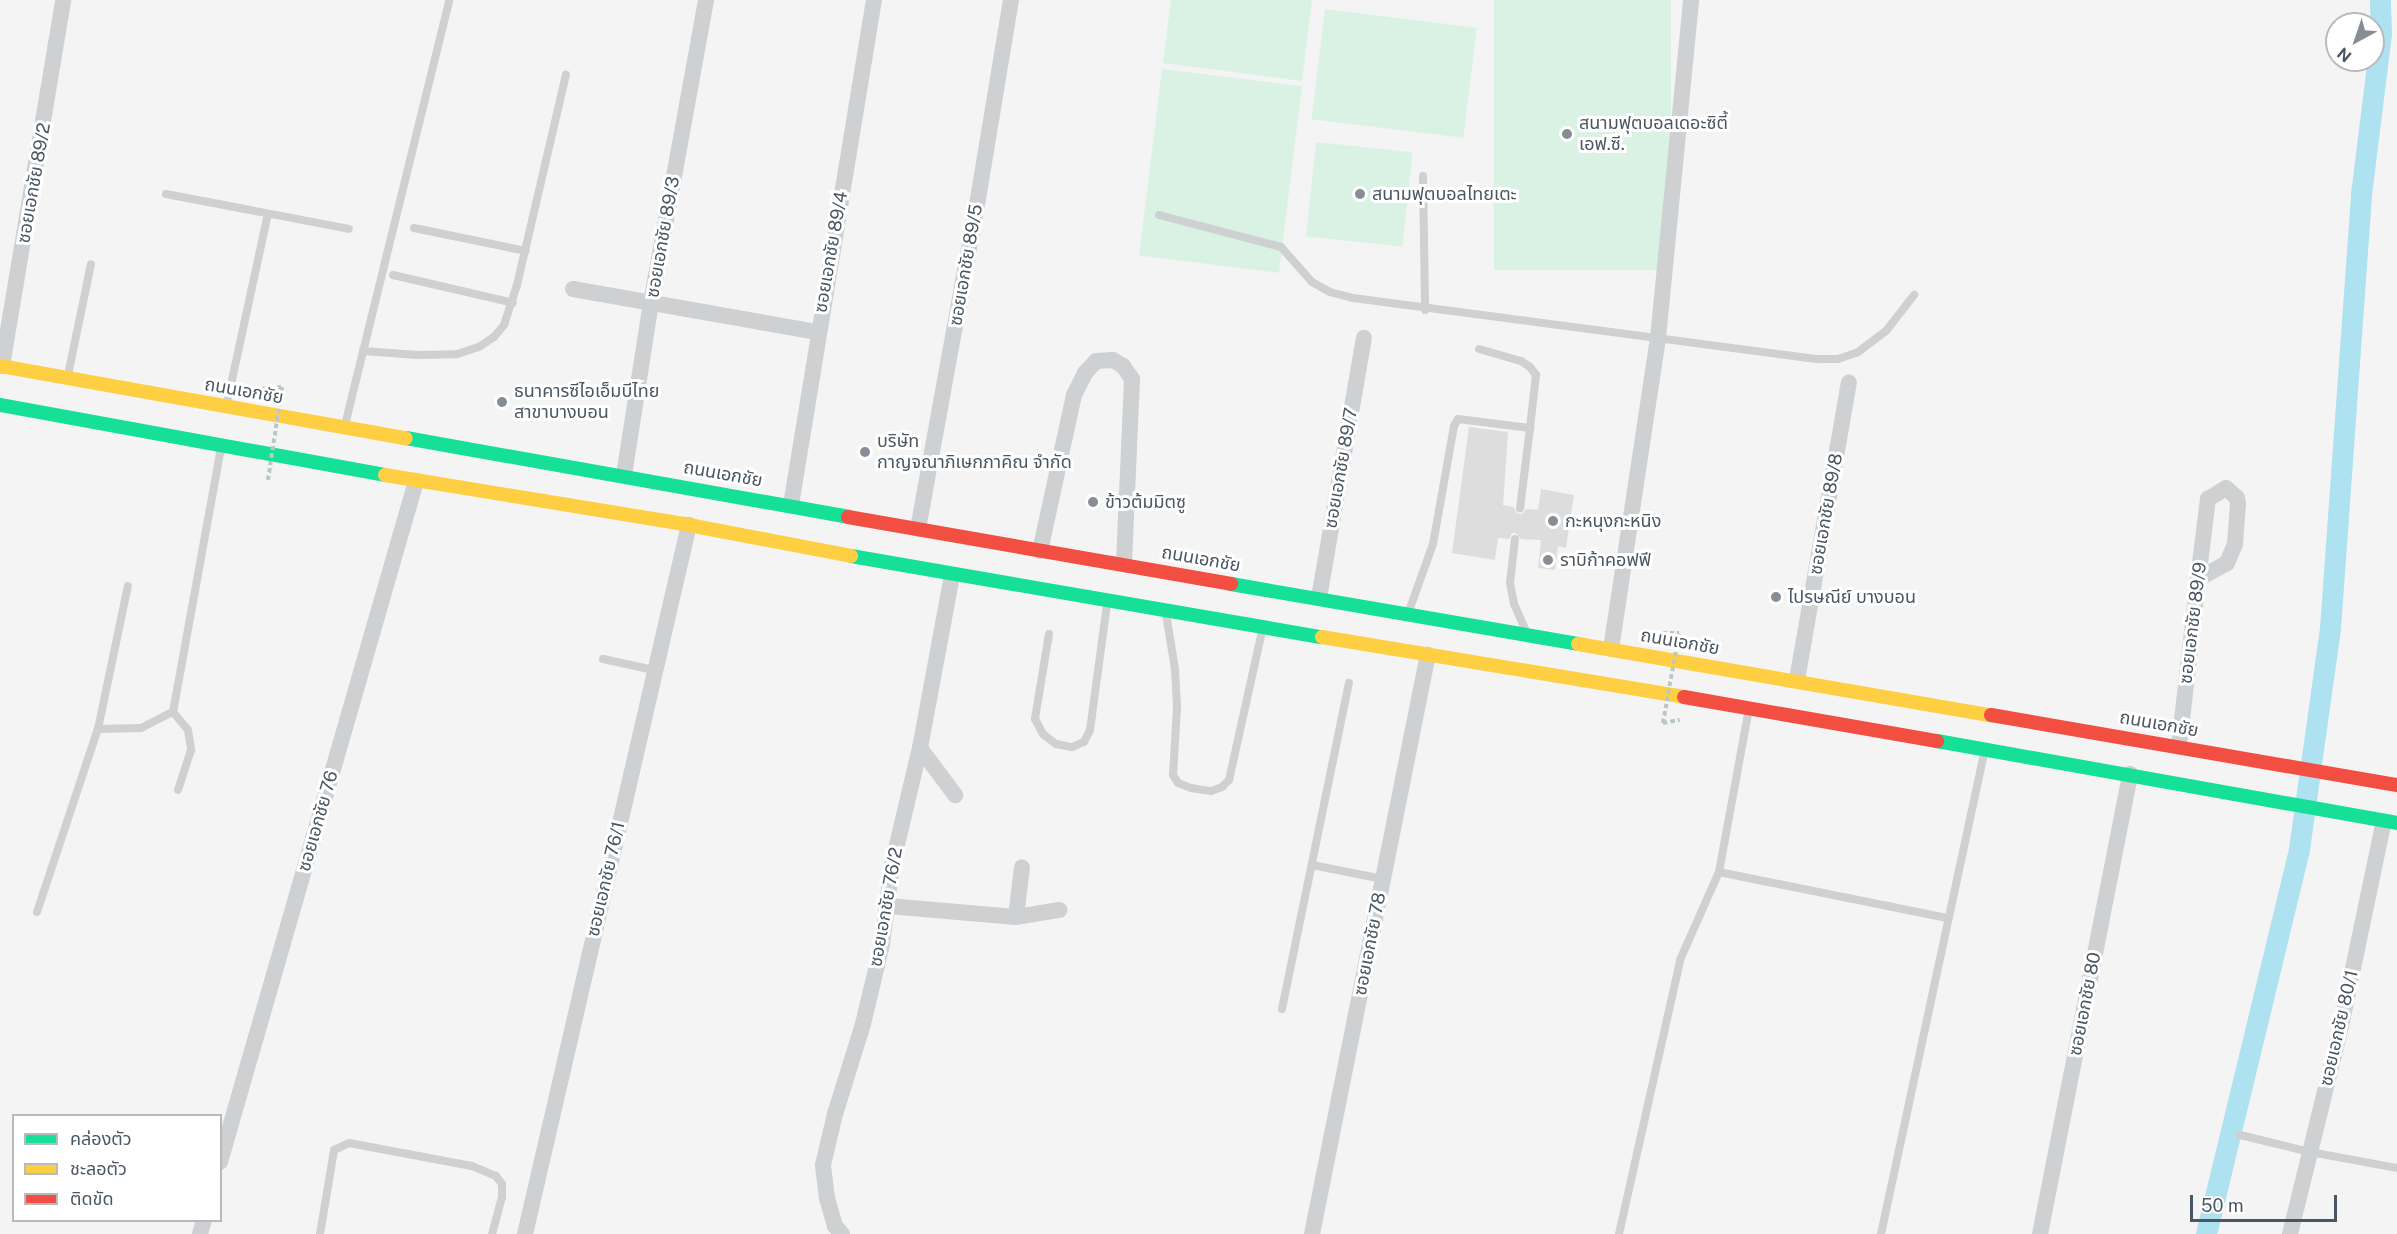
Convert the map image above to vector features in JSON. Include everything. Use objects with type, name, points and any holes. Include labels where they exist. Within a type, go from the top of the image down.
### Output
[{"type":"main road","name":"ถนนเอกชัย","points":[[1,366],[1041,551],[2278,762],[2397,785]]},
{"type":"main road","points":[[0,405],[416,481],[689,525],[952,575],[1263,628],[1749,701],[1797,716],[2391,822]]},
{"type":"main road","points":[[1743,671],[1751,679],[1749,701]]},
{"type":"main road","points":[[1797,680],[1788,698],[1797,716]]},
{"type":"street","name":"ซอยเอกชัย 89/2","points":[[1,366],[63,0]]},
{"type":"street","name":"ซอยเอกชัย 89/3","points":[[624,475],[651,303],[706,0]]},
{"type":"street","name":"ซอยเอกชัย 89/4","points":[[791,505],[817,332],[874,0]]},
{"type":"street","name":"ซอยเอกชัย 89/5","points":[[918,529],[978,199],[1011,0]]},
{"type":"street","points":[[1611,649],[1658,338],[1691,0]]},
{"type":"street","points":[[573,289],[817,332]]},
{"type":"street","name":"ซอยเอกชัย 89/7","points":[[1319,598],[1364,338]]},
{"type":"street","points":[[1041,551],[1074,395],[1085,373],[1096,361],[1113,360],[1123,366],[1132,379],[1124,564]]},
{"type":"street","name":"ซอยเอกชัย 89/8","points":[[1797,680],[1849,383]]},
{"type":"street","name":"ซอยเอกชัย 76","points":[[222,1155],[416,481]]},
{"type":"street","name":"ซอยเอกชัย 89/9","points":[[2179,746],[2198,579],[2208,499],[2226,488],[2237,498],[2235,544],[2227,563],[2198,579]]},
{"type":"street","name":"ซอยเอกชัย 76/1","points":[[525,1234],[689,525]]},
{"type":"street","name":"ซอยเอกชัย 76/2","points":[[842,1234],[835,1226],[827,1198],[824,1165],[835,1114],[863,1024],[888,906],[892,866],[920,748],[952,575]]},
{"type":"street","name":"ซอยเอกชัย 78","points":[[1312,1234],[1428,654]]},
{"type":"street","points":[[920,748],[955,795]]},
{"type":"street","name":"ซอยเอกชัย 80","points":[[2040,1234],[2130,774]]},
{"type":"street","name":"ซอยเอกชัย 80/1","points":[[2290,1234],[2391,822]]},
{"type":"street","points":[[1016,917],[1022,867]]},
{"type":"street","points":[[888,906],[1016,917],[1059,910]]},
{"type":"lane","points":[[344,428],[449,0]]},
{"type":"lane","points":[[363,351],[418,355],[457,354],[479,347],[494,337],[504,325],[513,303],[526,251],[566,75]]},
{"type":"lane","points":[[1423,176],[1425,310]]},
{"type":"lane","points":[[166,194],[349,229]]},
{"type":"lane","points":[[226,406],[268,214]]},
{"type":"lane","points":[[1159,215],[1281,247],[1312,282],[1330,292],[1425,310],[1838,359],[1858,352],[1886,331],[1914,295]]},
{"type":"lane","points":[[414,228],[526,251]]},
{"type":"lane","points":[[68,379],[91,264]]},
{"type":"lane","points":[[393,275],[513,303]]},
{"type":"lane","points":[[1479,349],[1521,361],[1536,375],[1520,508]]},
{"type":"lane","points":[[1408,615],[1433,543],[1455,423],[1462,418],[1530,428]]},
{"type":"lane","points":[[173,712],[222,446]]},
{"type":"lane","points":[[1515,539],[1510,583],[1514,604],[1527,635]]},
{"type":"lane","points":[[38,912],[98,729],[128,586]]},
{"type":"lane","points":[[1049,634],[1035,719],[1043,734],[1056,744],[1072,747],[1084,742],[1090,730],[1107,601]]},
{"type":"lane","points":[[1166,611],[1175,669],[1177,708],[1173,775],[1178,783],[1191,788],[1211,791],[1222,787],[1228,780],[1263,628]]},
{"type":"lane","points":[[603,659],[654,670]]},
{"type":"lane","points":[[1282,1010],[1349,683]]},
{"type":"lane","points":[[1619,1234],[1680,960],[1719,872],[1749,701]]},
{"type":"lane","points":[[98,729],[141,728],[173,712]]},
{"type":"lane","points":[[173,712],[189,730],[191,750],[178,790]]},
{"type":"lane","points":[[1881,1234],[1984,749]]},
{"type":"lane","points":[[1312,865],[1383,879]]},
{"type":"lane","points":[[1719,872],[1948,918]]},
{"type":"lane","points":[[2240,1135],[2310,1152],[2397,1168]]},
{"type":"lane","points":[[320,1234],[334,1150],[349,1143],[472,1166],[496,1176],[502,1184],[502,1197],[492,1234]]},
{"type":"path","points":[[256,390],[282,387],[268,480]]},
{"type":"path","points":[[1651,633],[1679,633],[1663,723]]},
{"type":"green space","points":[[1171,0],[1312,0],[1302,81],[1163,63]]},
{"type":"green space","name":"สนามฟุตบอลเดอะซิตี้ เอฟ.ซี.","points":[[1494,0],[1671,0],[1671,270],[1494,270]]},
{"type":"green space","points":[[1325,9],[1477,28],[1463,138],[1311,119]]},
{"type":"green space","points":[[1162,69],[1302,86],[1279,273],[1139,256]]},
{"type":"green space","name":"สนามฟุตบอลไทยเตะ","points":[[1316,142],[1412,152],[1403,247],[1306,236]]},
{"type":"building","points":[[1469,427],[1508,432],[1503,505],[1514,507],[1516,513],[1522,514],[1526,509],[1538,510],[1541,489],[1574,495],[1566,548],[1558,546],[1555,570],[1538,568],[1541,540],[1521,539],[1516,533],[1512,533],[1509,539],[1498,538],[1495,560],[1452,553]]},
{"type":"waterway","points":[[2206,1234],[2299,849],[2330,628],[2361,194],[2381,33],[2380,0]]},
{"type":"traffic: fast","points":[[0,405],[385,475]]},
{"type":"traffic: fast","points":[[406,438],[848,517]]},
{"type":"traffic: fast","points":[[851,556],[1322,637]]},
{"type":"traffic: fast","points":[[1231,584],[1578,644]]},
{"type":"traffic: fast","points":[[1937,741],[2397,823]]},
{"type":"traffic: slow","points":[[0,366],[406,438]]},
{"type":"traffic: slow","points":[[385,475],[689,525],[851,556]]},
{"type":"traffic: slow","points":[[1322,637],[1684,697]]},
{"type":"traffic: slow","points":[[1578,644],[1991,715]]},
{"type":"traffic: jam","points":[[848,517],[1231,584]]},
{"type":"traffic: jam","points":[[1684,697],[1937,741]]},
{"type":"traffic: jam","points":[[1991,715],[2397,785]]},
{"type":"place","name":"สนามฟุตบอลเดอะซิตี้ เอฟ.ซี.","points":[[1567,134]]},
{"type":"place","name":"สนามฟุตบอลไทยเตะ","points":[[1360,194]]},
{"type":"place","name":"ธนาคารซีไอเอ็มบีไทย สาขาบางบอน","points":[[502,402]]},
{"type":"place","name":"บริษัท กาญจณาภิเษกภาคิณ จำกัด","points":[[865,452]]},
{"type":"place","name":"ข้าวต้มมิตซู","points":[[1093,502]]},
{"type":"place","name":"กะหนุงกะหนิง","points":[[1553,521]]},
{"type":"place","name":"ราบิก้าคอฟฟี","points":[[1548,560]]},
{"type":"place","name":"ไปรษณีย์ บางบอน","points":[[1776,597]]}]
